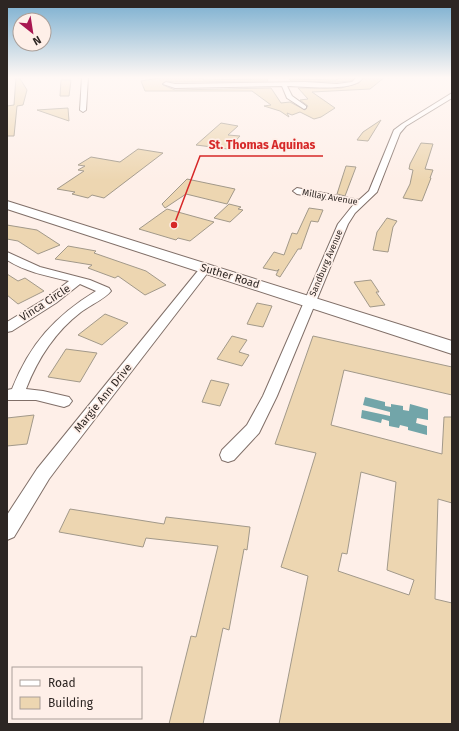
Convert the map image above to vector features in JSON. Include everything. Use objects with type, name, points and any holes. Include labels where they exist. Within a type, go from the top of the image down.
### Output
[{"type":"street","name":"Sandburg Avenue","points":[[228,455],[253,429],[270,396],[343,224],[352,211],[373,192],[378,184],[396,135],[401,128],[427,111]]},
{"type":"street","name":"Millay Avenue","points":[[297,191],[362,203]]},
{"type":"street","name":"Suther Road","points":[[8,206],[452,348]]},
{"type":"street","name":"Vinca Circle","points":[[7,255],[26,266],[78,280]]},
{"type":"street","name":"Margie Ann Drive","points":[[7,531],[42,474],[54,458],[173,311],[205,269]]},
{"type":"street","name":"Vinca Circle","points":[[7,328],[52,300],[78,280]]},
{"type":"street","points":[[64,401],[47,397],[12,394],[23,377],[34,354],[48,335],[75,310],[105,291],[92,284],[78,280]]},
{"type":"water","points":[[365,397],[385,402],[385,406],[391,407],[391,404],[403,406],[403,410],[409,411],[410,404],[428,409],[428,420],[417,418],[416,423],[427,426],[427,435],[408,430],[408,427],[400,425],[399,428],[389,426],[389,421],[382,419],[381,423],[361,418],[362,410],[390,416],[390,412],[363,405]]},
{"type":"building","points":[[7,111],[16,111],[14,136],[7,136]]},
{"type":"building","points":[[40,111],[68,111],[69,121]]},
{"type":"building","points":[[280,111],[330,111],[321,117],[314,119],[300,112],[292,115],[287,113],[289,117]]},
{"type":"building","points":[[381,120],[368,141],[357,140],[363,132]]},
{"type":"building","points":[[221,123],[238,126],[228,135],[240,136],[228,149],[196,145]]},
{"type":"building","points":[[421,143],[433,144],[425,169],[433,170],[422,201],[403,198],[410,184],[413,170],[409,169],[410,164]]},
{"type":"building","points":[[138,149],[163,153],[104,198],[92,195],[88,198],[72,194],[75,192],[57,189],[84,171],[78,170],[85,166],[78,165],[91,157],[120,162]]},
{"type":"building","points":[[346,166],[356,167],[345,196],[337,194]]},
{"type":"building","points":[[187,179],[235,189],[227,204],[186,194],[165,208],[162,204]]},
{"type":"building","points":[[229,204],[241,207],[238,209],[243,210],[230,222],[214,218]]},
{"type":"building","points":[[309,208],[323,210],[318,222],[311,221],[301,249],[298,249],[280,277],[276,275],[279,269],[277,271],[263,268],[274,252],[284,255],[292,233],[297,234]]},
{"type":"building","points":[[167,209],[214,222],[190,241],[178,238],[176,240],[139,229]]},
{"type":"building","points":[[387,218],[397,221],[393,227],[388,252],[373,250],[377,232]]},
{"type":"building","points":[[7,225],[37,230],[60,245],[38,254],[18,241],[7,239]]},
{"type":"building","points":[[68,246],[96,251],[94,253],[146,271],[166,285],[145,295],[118,276],[115,278],[88,268],[92,265],[55,259]]},
{"type":"building","points":[[7,274],[18,281],[25,278],[44,291],[18,304],[7,295]]},
{"type":"building","points":[[371,280],[379,292],[376,292],[385,305],[370,307],[354,282]]},
{"type":"building","points":[[257,303],[272,306],[263,327],[247,324]]},
{"type":"building","points":[[105,314],[128,323],[102,345],[78,335]]},
{"type":"building","points":[[232,336],[247,340],[239,352],[249,355],[242,366],[217,359]]},
{"type":"building","points":[[313,336],[452,367],[452,395],[344,370],[331,425],[442,454],[444,417],[452,417],[452,503],[438,499],[435,599],[452,603],[452,724],[279,724],[308,576],[281,567],[316,453],[275,444]],"holes":[[[361,472],[396,482],[387,570],[414,580],[409,595],[338,571],[342,553],[347,554]]]},
{"type":"building","points":[[66,349],[97,353],[80,382],[48,377]]},
{"type":"building","points":[[211,380],[229,384],[220,406],[202,402]]},
{"type":"building","points":[[34,415],[27,444],[7,446],[7,418]]},
{"type":"building","points":[[70,509],[164,524],[166,517],[250,527],[247,550],[244,549],[229,630],[223,628],[203,724],[169,724],[191,636],[196,637],[218,546],[146,538],[143,547],[59,532]]},
{"type":"place","name":"St. Thomas Aquinas","points":[[174,225]]}]
